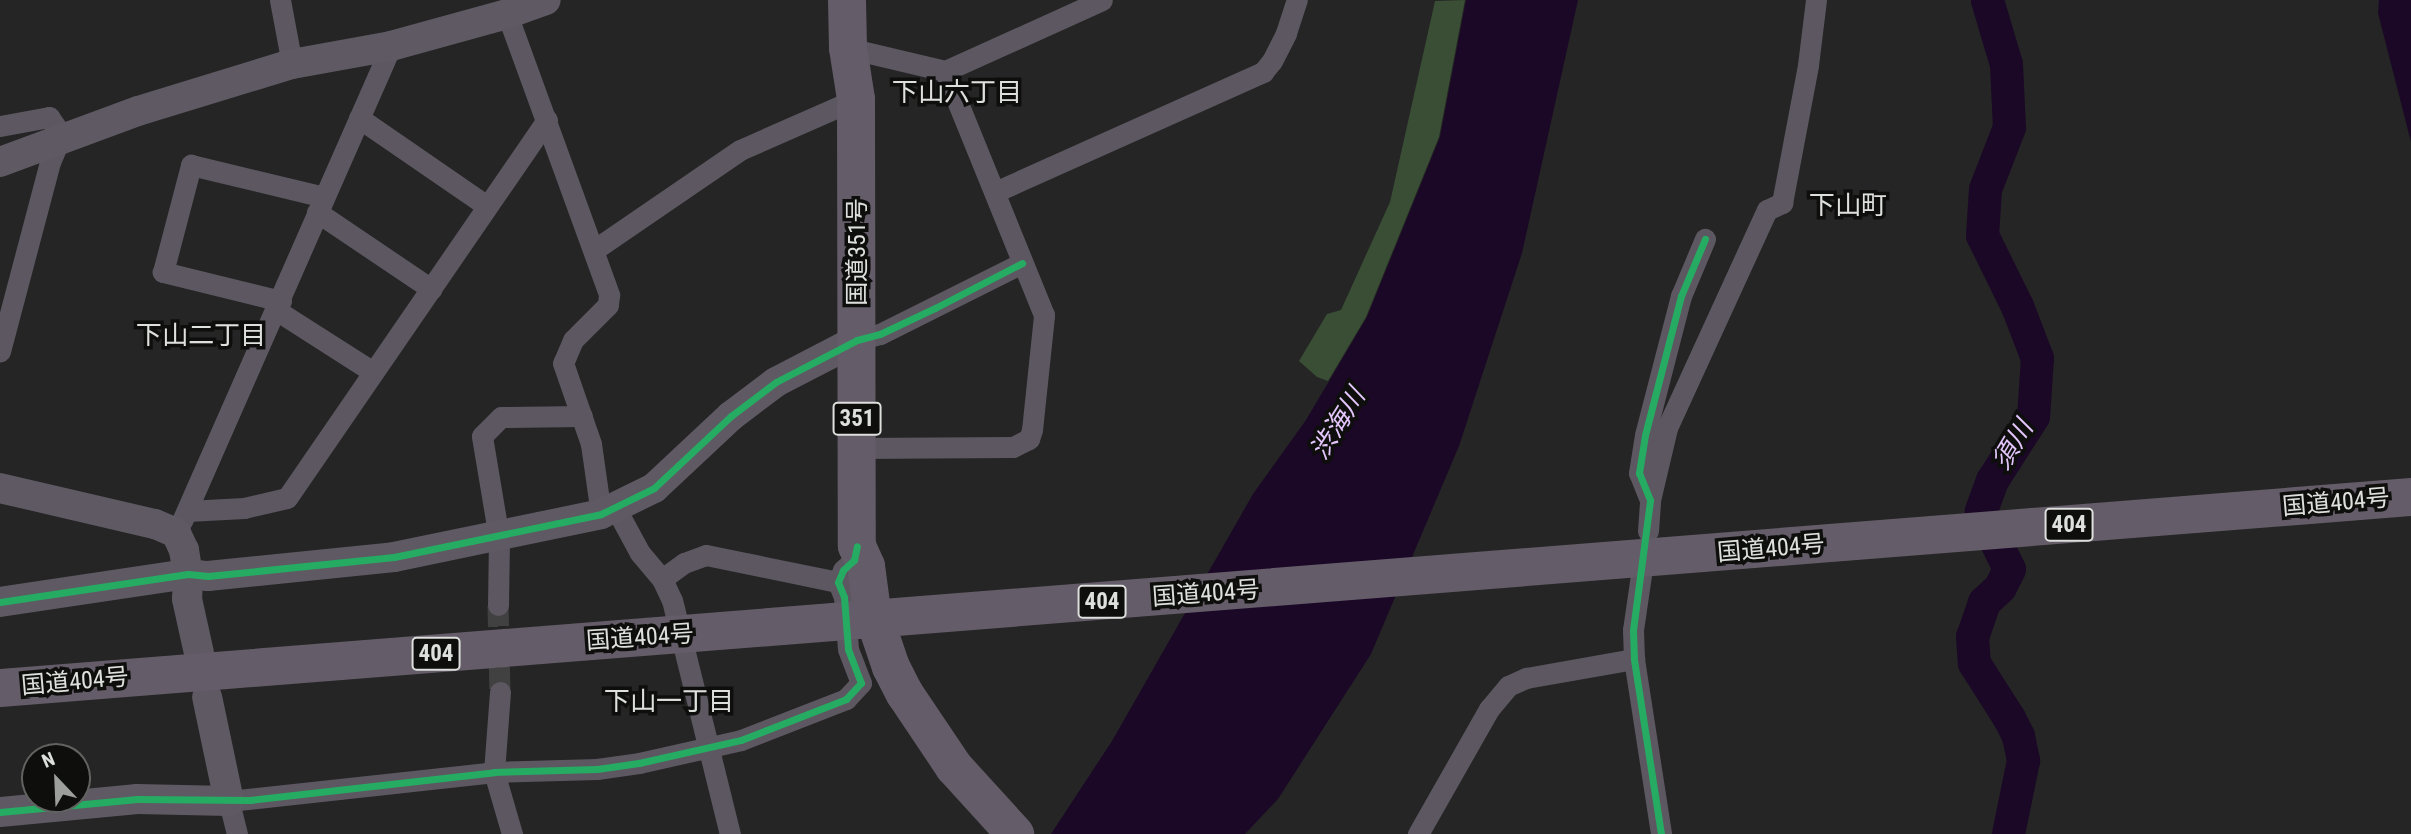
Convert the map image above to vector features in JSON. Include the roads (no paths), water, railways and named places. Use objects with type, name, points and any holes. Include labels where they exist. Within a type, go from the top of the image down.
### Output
[{"type":"highway","name":"国道351号","points":[[847,0],[848,48],[856,99],[857,547],[866,566],[872,611],[891,667],[918,716],[954,767],[1015,834]]},
{"type":"highway","name":"国道404号","points":[[0,688],[2411,497]]},
{"type":"street","points":[[280,0],[292,64]]},
{"type":"street","points":[[0,162],[138,111],[292,64],[391,46],[507,14],[546,0]]},
{"type":"street","points":[[848,48],[945,71],[1102,0]]},
{"type":"street","points":[[995,192],[1263,72],[1272,61],[1286,33],[1297,0]]},
{"type":"street","points":[[1648,531],[1650,500],[1667,428],[1767,209],[1782,203],[1808,65],[1816,0]]},
{"type":"street","points":[[507,14],[609,295],[608,304],[573,340],[563,363],[591,444],[608,511],[662,579],[678,618],[730,834]]},
{"type":"street","points":[[199,653],[187,599],[188,573],[182,522],[391,46]]},
{"type":"street","points":[[857,448],[1013,447],[1029,439],[1044,315],[945,71]]},
{"type":"street","points":[[594,250],[740,150],[856,99]]},
{"type":"street","points":[[0,126],[49,117],[58,130],[58,142],[50,162],[0,351]]},
{"type":"street","points":[[359,118],[487,206]]},
{"type":"street","points":[[0,488],[155,524],[182,522],[287,498],[547,120]]},
{"type":"street","points":[[373,372],[278,306],[163,272],[191,165],[321,204],[431,289]]},
{"type":"street","points":[[1650,500],[1639,472],[1645,435],[1681,296],[1705,239]]},
{"type":"street","points":[[0,602],[188,573],[208,576],[316,568],[394,557],[499,538],[608,511],[654,488],[731,416],[776,382],[857,340],[880,334],[913,319],[1022,263]]},
{"type":"street","points":[[498,605],[499,538],[482,436],[501,417],[582,416]]},
{"type":"street","points":[[0,812],[137,799],[229,801],[494,772],[597,769],[710,748],[829,706],[854,692],[861,683],[848,649],[844,597],[838,582],[843,570],[854,559],[857,547]]},
{"type":"street","points":[[662,579],[684,563],[706,555],[838,582]]},
{"type":"street","points":[[1641,575],[1633,630],[1634,659],[1661,834]]},
{"type":"street","points":[[1419,834],[1489,709],[1508,686],[1526,678],[1634,659]]},
{"type":"street","points":[[500,692],[494,772],[512,834]]},
{"type":"street","points":[[207,697],[237,834]]},
{"type":"water","name":"渋海川","points":[[1466,0],[1578,0],[1522,253],[1459,446],[1371,654],[1278,799],[1245,834],[1051,834],[1112,741],[1253,494],[1306,420],[1367,317],[1440,137]]},
{"type":"water","points":[[2379,0],[2411,0],[2411,142],[2378,13]]},
{"type":"waterway","name":"須川","points":[[1987,0],[2006,64],[2009,127],[1985,189],[1982,235],[2017,306],[2037,358],[2033,416],[1992,480],[1981,511],[2009,569],[2000,587],[1984,602],[1972,636],[1974,663],[2009,718],[2018,736],[2023,760],[2008,834]]},
{"type":"tunnel","points":[[498,605],[500,692]]},
{"type":"district","name":"下山六丁目","points":[[957,93]]},
{"type":"district","name":"下山町","points":[[1848,206]]},
{"type":"district","name":"下山二丁目","points":[[201,336]]},
{"type":"district","name":"下山一丁目","points":[[669,702]]}]
